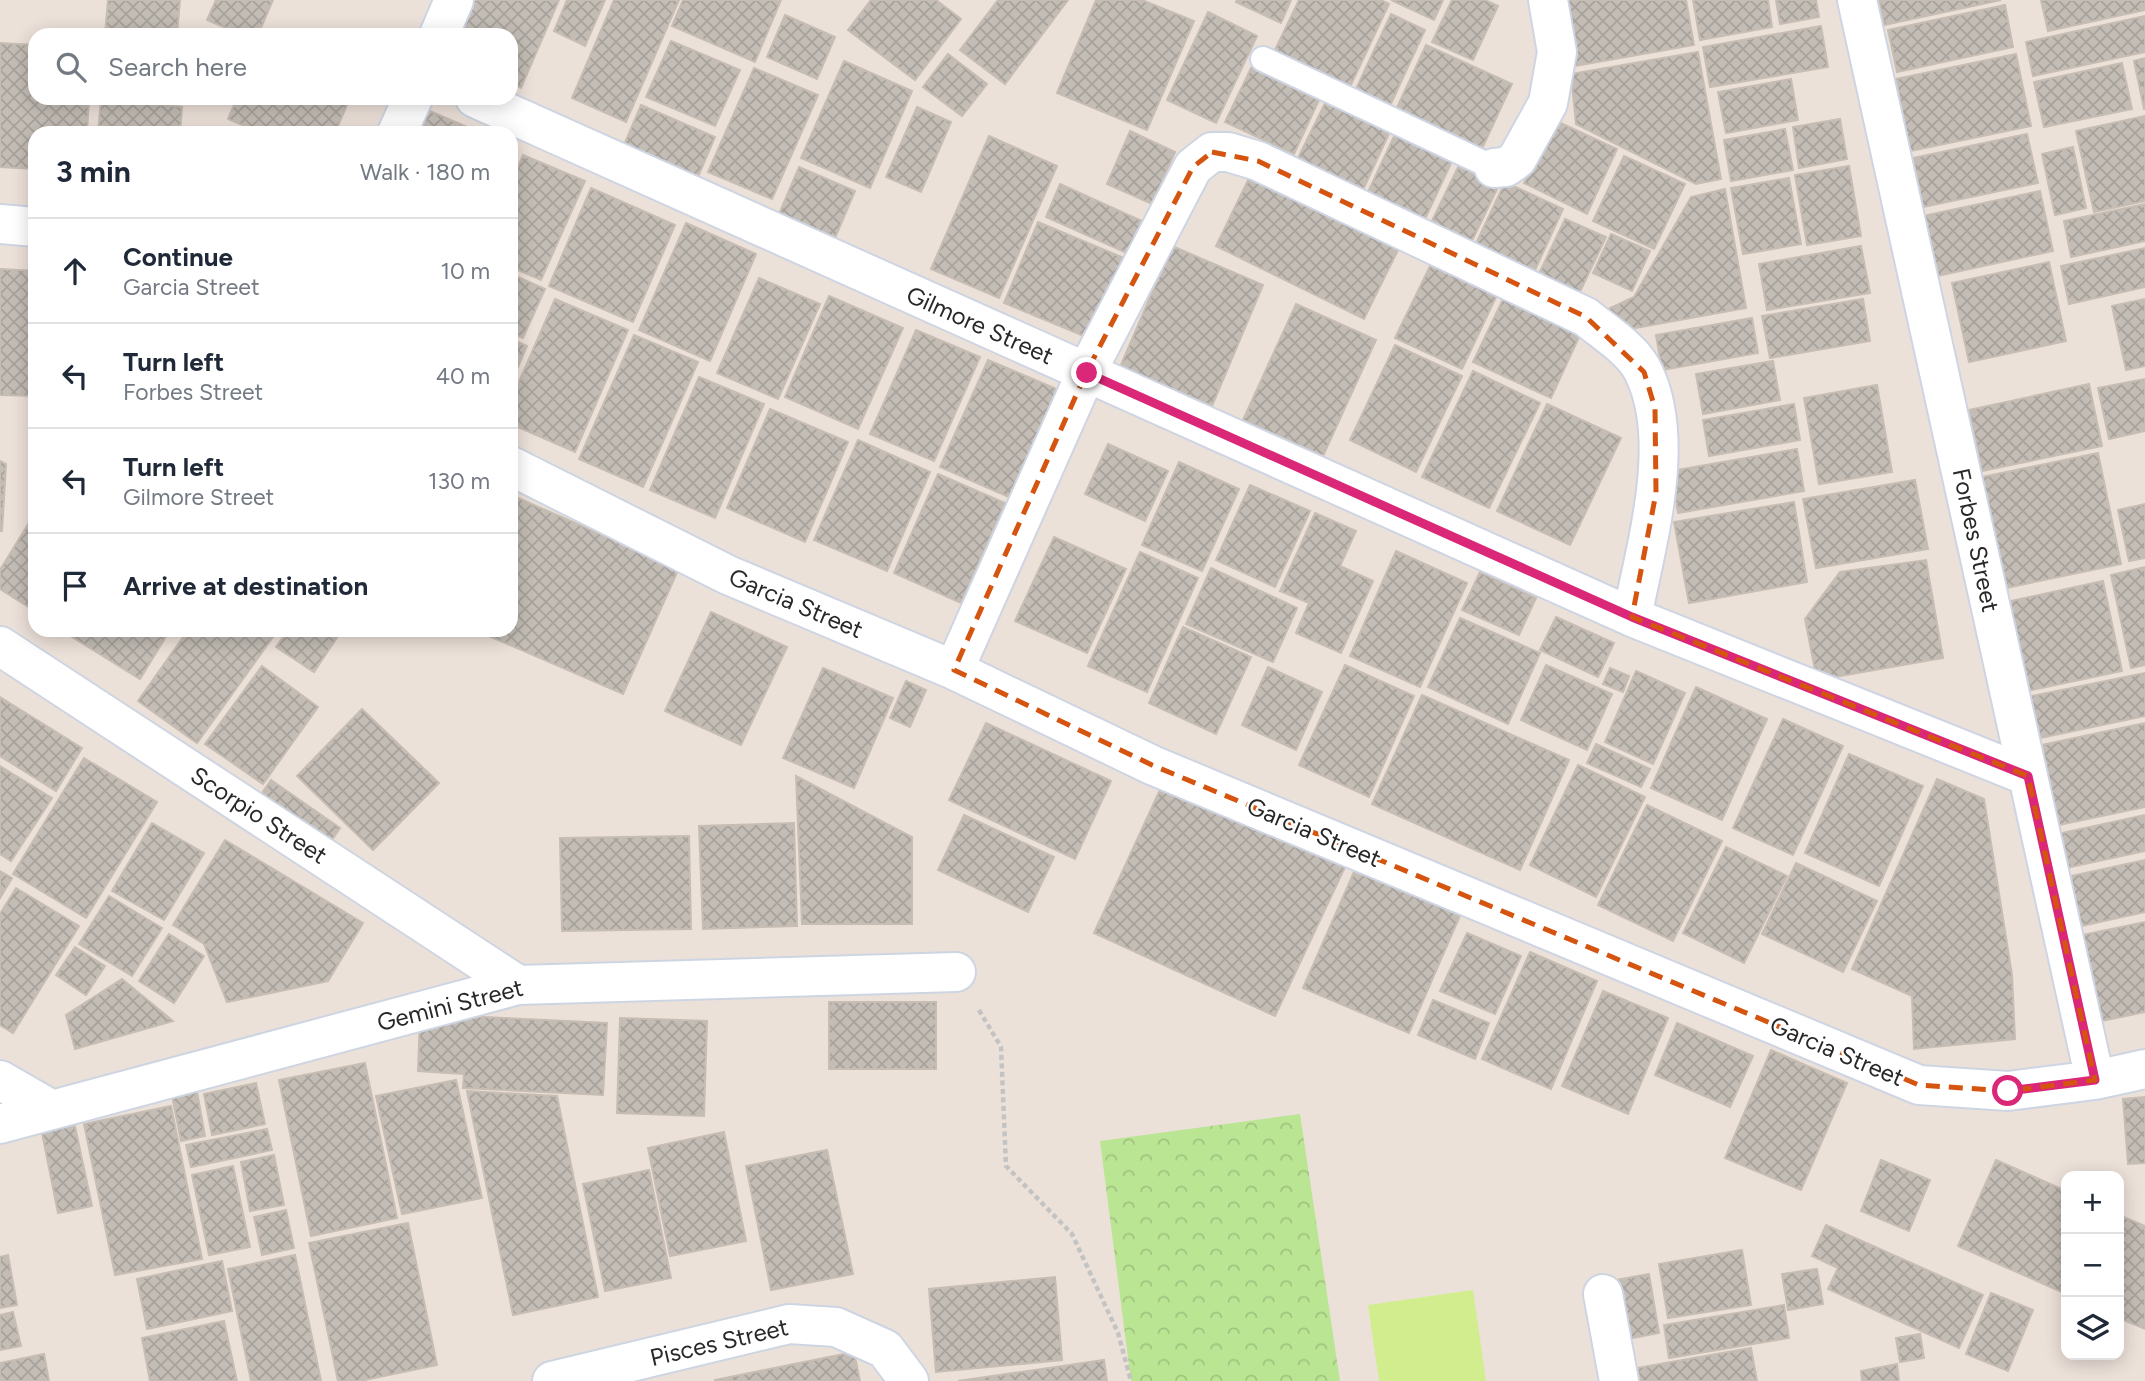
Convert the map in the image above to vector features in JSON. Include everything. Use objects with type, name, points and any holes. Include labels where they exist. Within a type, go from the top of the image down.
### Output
[{"type":"street","points":[[442,28],[454,0]]},
{"type":"street","points":[[1494,167],[1506,167],[1517,159],[1548,103],[1557,52],[1548,0]]},
{"type":"street","name":"Forbes Street","points":[[1857,0],[2095,1080]]},
{"type":"street","points":[[400,126],[409,105]]},
{"type":"street","name":"Gilmore Street","points":[[491,105],[1632,617],[2028,776]]},
{"type":"street","points":[[954,670],[1087,373],[1193,167],[1212,152],[1228,152],[1258,161],[1586,317],[1631,355],[1644,372],[1655,408],[1659,452],[1656,492],[1632,617]]},
{"type":"street","points":[[0,224],[28,226]]},
{"type":"street","name":"Garcia Street","points":[[518,470],[728,575],[954,670],[1152,765],[1919,1085],[2008,1091],[2095,1080],[2145,1069]]},
{"type":"street","name":"Scorpio Street","points":[[0,646],[518,985]]},
{"type":"street","name":"Gemini Street","points":[[0,1124],[518,985],[956,972]]},
{"type":"street","points":[[0,1080],[52,1110]]},
{"type":"street","points":[[1603,1294],[1619,1381]]},
{"type":"street","name":"Pisces Street","points":[[552,1381],[789,1324],[836,1326],[886,1349],[909,1381]]},
{"type":"lane","points":[[1263,59],[1494,167]]},
{"type":"path","points":[[956,972],[1001,1047],[1006,1166],[1072,1234],[1118,1333],[1131,1381]]},
{"type":"highlighted area","points":[[1212,152],[1258,161],[1586,317],[1644,372],[1655,408],[1656,493],[1632,617],[2028,776],[2095,1080],[2008,1091],[1919,1085],[1152,765],[954,670],[1086,373],[1193,167]]},
{"type":"green space","points":[[1300,1114],[1340,1381],[1131,1381],[1100,1141]]},
{"type":"green space","points":[[1473,1290],[1486,1381],[1379,1381],[1368,1305]]},
{"type":"building","points":[[108,0],[180,0],[178,28],[106,28]]},
{"type":"building","points":[[216,0],[273,0],[261,28],[226,28],[207,20]]},
{"type":"building","points":[[473,0],[559,0],[521,88],[518,86],[518,28],[460,28]]},
{"type":"building","points":[[567,0],[605,0],[585,46],[554,31]]},
{"type":"building","points":[[614,0],[679,0],[626,122],[572,98]]},
{"type":"building","points":[[683,0],[781,0],[755,62],[672,26]]},
{"type":"building","points":[[871,0],[936,0],[961,19],[915,80],[848,30]]},
{"type":"building","points":[[998,0],[1068,0],[1005,84],[960,50]]},
{"type":"building","points":[[1096,0],[1142,0],[1194,21],[1147,130],[1057,93]]},
{"type":"building","points":[[1291,0],[1281,23],[1236,2]]},
{"type":"building","points":[[1299,0],[1381,0],[1389,4],[1350,87],[1274,52]]},
{"type":"building","points":[[1391,0],[1443,0],[1434,20]]},
{"type":"building","points":[[1452,0],[1485,0],[1498,6],[1473,60],[1432,42]]},
{"type":"building","points":[[1558,0],[1686,0],[1694,45],[1569,67]]},
{"type":"building","points":[[1693,0],[1768,0],[1772,27],[1700,40]]},
{"type":"building","points":[[1776,0],[1816,0],[1819,17],[1780,24]]},
{"type":"building","points":[[1879,0],[2001,0],[1884,25]]},
{"type":"building","points":[[2041,0],[2145,0],[2145,10],[2048,31]]},
{"type":"building","points":[[2005,5],[2013,47],[1897,72],[1888,30]]},
{"type":"building","points":[[1208,12],[1257,36],[1216,123],[1167,100]]},
{"type":"building","points":[[1391,14],[1425,30],[1390,106],[1355,91]]},
{"type":"building","points":[[785,15],[835,37],[817,79],[767,57]]},
{"type":"building","points":[[2145,16],[2145,52],[2033,76],[2026,42]]},
{"type":"building","points":[[1821,26],[1828,67],[1710,87],[1703,47]]},
{"type":"building","points":[[671,41],[740,70],[715,126],[646,97]]},
{"type":"building","points":[[0,43],[28,45],[28,105],[89,105],[87,126],[28,126],[28,169],[0,167]]},
{"type":"building","points":[[1426,45],[1512,84],[1480,153],[1394,114]]},
{"type":"building","points":[[1698,52],[1721,179],[1696,184],[1576,124],[1571,74]]},
{"type":"building","points":[[948,54],[987,84],[962,116],[923,87]]},
{"type":"building","points":[[2016,54],[2031,126],[1910,151],[1896,79]]},
{"type":"building","points":[[2145,58],[2145,109],[2144,109],[2134,61]]},
{"type":"building","points":[[844,61],[912,91],[870,188],[801,158]]},
{"type":"building","points":[[2122,63],[2132,109],[2044,127],[2034,82]]},
{"type":"building","points":[[754,68],[818,95],[772,199],[708,172]]},
{"type":"building","points":[[1251,68],[1319,100],[1294,154],[1225,122]]},
{"type":"building","points":[[1791,79],[1798,120],[1726,133],[1718,92]]},
{"type":"building","points":[[1328,97],[1392,127],[1363,190],[1297,160]]},
{"type":"building","points":[[100,105],[182,107],[181,126],[99,126]]},
{"type":"building","points":[[234,105],[347,105],[338,126],[244,126],[228,119]]},
{"type":"building","points":[[641,105],[715,137],[692,191],[618,159]]},
{"type":"building","points":[[917,107],[951,122],[921,192],[886,177]]},
{"type":"building","points":[[423,108],[465,126],[415,126]]},
{"type":"building","points":[[2145,116],[2145,201],[2094,212],[2076,131]]},
{"type":"building","points":[[1840,119],[1847,159],[1799,168],[1793,127]]},
{"type":"building","points":[[1554,120],[1617,149],[1587,214],[1524,183]]},
{"type":"building","points":[[1785,129],[1793,170],[1731,181],[1724,140]]},
{"type":"building","points":[[1130,131],[1175,152],[1152,204],[1107,184]]},
{"type":"building","points":[[1396,132],[1453,159],[1425,219],[1368,192]]},
{"type":"building","points":[[2027,134],[2038,183],[1923,207],[1913,158]]},
{"type":"building","points":[[989,136],[1057,166],[999,298],[931,269]]},
{"type":"building","points":[[2073,147],[2086,208],[2055,215],[2042,154]]},
{"type":"building","points":[[523,155],[585,181],[541,280],[518,270],[518,167]]},
{"type":"building","points":[[1624,156],[1685,184],[1654,249],[1593,221]]},
{"type":"building","points":[[1461,161],[1502,179],[1469,247],[1428,229]]},
{"type":"building","points":[[1849,166],[1861,236],[1807,245],[1795,175]]},
{"type":"building","points":[[799,167],[855,191],[835,238],[779,214]]},
{"type":"building","points":[[1252,172],[1401,244],[1364,319],[1216,246]]},
{"type":"building","points":[[1789,178],[1801,244],[1743,254],[1731,188]]},
{"type":"building","points":[[1505,182],[1563,209],[1530,281],[1471,254]]},
{"type":"building","points":[[1060,184],[1144,222],[1129,254],[1046,217]]},
{"type":"building","points":[[591,188],[675,225],[633,322],[549,286]]},
{"type":"building","points":[[1725,189],[1746,308],[1613,332],[1608,309],[1634,297],[1691,197]]},
{"type":"building","points":[[2040,191],[2053,251],[1937,276],[1923,216]]},
{"type":"building","points":[[2145,204],[2145,241],[2071,257],[2064,221]]},
{"type":"building","points":[[1565,219],[1606,237],[1578,296],[1537,278]]},
{"type":"building","points":[[1038,222],[1131,261],[1096,341],[1004,303]]},
{"type":"building","points":[[686,223],[756,254],[710,361],[639,330]]},
{"type":"building","points":[[1611,234],[1650,251],[1632,291],[1593,273]]},
{"type":"building","points":[[1172,246],[1263,285],[1212,406],[1120,367]]},
{"type":"building","points":[[1861,246],[1870,293],[1767,310],[1759,264]]},
{"type":"building","points":[[2145,248],[2145,287],[2069,304],[2061,266]]},
{"type":"building","points":[[2049,262],[2066,341],[1969,362],[1952,283]]},
{"type":"building","points":[[1431,264],[1497,295],[1462,369],[1395,338]]},
{"type":"building","points":[[0,269],[28,271],[28,396],[0,395]]},
{"type":"building","points":[[518,277],[545,289],[523,338],[518,336]]},
{"type":"building","points":[[759,278],[820,304],[778,399],[717,373]]},
{"type":"building","points":[[829,296],[903,328],[858,429],[785,397]]},
{"type":"building","points":[[555,299],[628,330],[575,452],[518,427],[518,384]]},
{"type":"building","points":[[1503,299],[1580,335],[1551,398],[1473,362]]},
{"type":"building","points":[[1863,299],[1870,341],[1770,358],[1762,316]]},
{"type":"building","points":[[2145,299],[2145,366],[2126,370],[2112,306]]},
{"type":"building","points":[[1296,304],[1376,340],[1323,456],[1243,420]]},
{"type":"building","points":[[1752,318],[1758,353],[1662,370],[1656,335]]},
{"type":"building","points":[[916,330],[980,357],[934,461],[870,434]]},
{"type":"building","points":[[634,335],[698,362],[643,487],[579,459]]},
{"type":"building","points":[[518,342],[527,346],[518,367]]},
{"type":"building","points":[[1395,345],[1462,376],[1416,472],[1350,440]]},
{"type":"building","points":[[988,360],[1059,390],[1011,498],[940,467]]},
{"type":"building","points":[[1773,361],[1780,400],[1703,414],[1696,374]]},
{"type":"building","points":[[1473,371],[1540,403],[1489,508],[1422,477]]},
{"type":"building","points":[[699,377],[764,404],[715,518],[650,490]]},
{"type":"building","points":[[2145,379],[2145,431],[2109,439],[2098,388]]},
{"type":"building","points":[[2089,384],[2102,446],[1982,471],[1969,410]]},
{"type":"building","points":[[1877,385],[1892,472],[1819,484],[1804,398]]},
{"type":"building","points":[[1547,404],[1621,438],[1570,545],[1497,511]]},
{"type":"building","points":[[1794,404],[1800,440],[1709,456],[1703,420]]},
{"type":"building","points":[[770,409],[848,442],[805,542],[727,508]]},
{"type":"building","points":[[858,440],[930,472],[887,571],[814,540]]},
{"type":"building","points":[[1108,444],[1168,471],[1145,521],[1085,494]]},
{"type":"building","points":[[1797,449],[1804,491],[1678,513],[1671,471]]},
{"type":"building","points":[[2098,453],[2121,564],[2006,588],[1982,477]]},
{"type":"building","points":[[0,461],[6,464],[2,531],[0,531]]},
{"type":"building","points":[[1179,462],[1239,489],[1202,571],[1142,545]]},
{"type":"building","points":[[938,474],[1005,503],[961,603],[894,573]]},
{"type":"building","points":[[1915,480],[1928,549],[1816,568],[1803,499]]},
{"type":"building","points":[[1250,485],[1310,511],[1275,587],[1216,560]]},
{"type":"building","points":[[518,498],[679,568],[623,694],[491,637],[518,637]]},
{"type":"building","points":[[1794,502],[1807,582],[1689,603],[1674,522]]},
{"type":"building","points":[[2145,504],[2145,558],[2129,561],[2118,510]]},
{"type":"building","points":[[1315,513],[1356,531],[1340,566],[1373,581],[1341,653],[1296,633],[1309,603],[1280,591]]},
{"type":"building","points":[[28,524],[28,607],[0,589],[0,570]]},
{"type":"building","points":[[1054,537],[1126,569],[1087,653],[1015,621]]},
{"type":"building","points":[[1396,551],[1467,583],[1420,687],[1350,656]]},
{"type":"building","points":[[1140,552],[1198,578],[1147,692],[1088,666]]},
{"type":"building","points":[[1926,560],[1943,658],[1817,680],[1805,619],[1840,572]]},
{"type":"building","points":[[2145,567],[2145,665],[2131,668],[2111,575]]},
{"type":"building","points":[[1211,568],[1297,608],[1273,662],[1186,624]]},
{"type":"building","points":[[1480,572],[1536,598],[1519,635],[1462,610]]},
{"type":"building","points":[[2103,581],[2122,671],[2022,692],[2002,603]]},
{"type":"building","points":[[711,612],[787,647],[741,745],[665,711]]},
{"type":"building","points":[[1556,617],[1614,643],[1598,677],[1540,650]]},
{"type":"building","points":[[1460,618],[1540,653],[1508,724],[1428,687]]},
{"type":"building","points":[[1183,627],[1251,657],[1216,734],[1149,703]]},
{"type":"building","points":[[72,637],[166,637],[140,679]]},
{"type":"building","points":[[183,637],[273,637],[197,743],[138,701]]},
{"type":"building","points":[[283,637],[337,637],[314,672],[276,647]]},
{"type":"building","points":[[1345,665],[1414,696],[1369,797],[1299,765]]},
{"type":"building","points":[[1546,665],[1612,694],[1587,750],[1521,720]]},
{"type":"building","points":[[262,666],[318,707],[263,784],[205,744]]},
{"type":"building","points":[[1268,667],[1322,692],[1296,750],[1242,725]]},
{"type":"building","points":[[823,668],[893,698],[854,788],[783,758]]},
{"type":"building","points":[[1610,668],[1629,676],[1623,692],[1603,684]]},
{"type":"building","points":[[1636,671],[1685,693],[1653,764],[1605,742]]},
{"type":"building","points":[[2145,673],[2145,716],[2031,740],[2022,698]]},
{"type":"building","points":[[906,681],[926,690],[910,727],[890,718]]},
{"type":"building","points":[[1696,687],[1767,719],[1722,820],[1651,788]]},
{"type":"building","points":[[1422,695],[1569,760],[1520,870],[1372,804]]},
{"type":"building","points":[[0,697],[82,748],[56,791],[0,756]]},
{"type":"building","points":[[362,709],[439,783],[373,850],[297,776]]},
{"type":"building","points":[[1783,719],[1843,746],[1793,855],[1733,828]]},
{"type":"building","points":[[986,723],[1111,781],[1075,859],[949,800]]},
{"type":"building","points":[[2145,723],[2145,807],[2049,827],[2032,747]]},
{"type":"building","points":[[1596,744],[1650,769],[1641,787],[1587,763]]},
{"type":"building","points":[[1849,754],[1923,786],[1879,886],[1805,853]]},
{"type":"building","points":[[84,758],[157,802],[86,918],[13,874]]},
{"type":"building","points":[[1578,765],[1645,797],[1596,897],[1530,865]]},
{"type":"building","points":[[0,766],[52,798],[11,861],[0,854]]},
{"type":"building","points":[[796,776],[912,837],[912,924],[802,924]]},
{"type":"building","points":[[1937,779],[1984,799],[2012,975],[2015,1039],[1914,1049],[1912,996],[1852,969]]},
{"type":"building","points":[[271,780],[340,828],[326,849],[256,802]]},
{"type":"building","points":[[1164,781],[1346,865],[1275,1016],[1094,933]]},
{"type":"building","points":[[1647,805],[1722,841],[1673,941],[1598,905]]},
{"type":"building","points":[[964,815],[1054,857],[1028,912],[938,870]]},
{"type":"building","points":[[2145,815],[2145,851],[2061,869],[2053,835]]},
{"type":"building","points":[[152,823],[204,853],[164,920],[112,891]]},
{"type":"building","points":[[794,823],[797,926],[703,929],[699,826]]},
{"type":"building","points":[[689,836],[691,929],[562,931],[560,838]]},
{"type":"building","points":[[225,840],[363,923],[328,981],[227,1002],[204,944],[173,925]]},
{"type":"building","points":[[1726,847],[1787,876],[1744,963],[1683,933]]},
{"type":"building","points":[[2145,860],[2145,912],[2072,928],[2062,878]]},
{"type":"building","points":[[1796,863],[1877,901],[1843,972],[1762,934]]},
{"type":"building","points":[[1357,865],[1462,911],[1409,1033],[1303,988]]},
{"type":"building","points":[[0,871],[12,878],[0,898]]},
{"type":"building","points":[[16,888],[79,926],[13,1033],[0,1025],[0,914]]},
{"type":"building","points":[[109,896],[162,928],[132,976],[79,944]]},
{"type":"building","points":[[2145,922],[2145,1012],[2092,1023],[2073,937]]},
{"type":"building","points":[[1467,933],[1521,956],[1495,1014],[1440,991]]},
{"type":"building","points":[[169,934],[204,956],[174,1003],[139,981]]},
{"type":"building","points":[[75,947],[105,966],[86,995],[56,975]]},
{"type":"building","points":[[1530,952],[1597,981],[1551,1089],[1482,1059]]},
{"type":"building","points":[[122,979],[173,1021],[75,1049],[66,1015]]},
{"type":"building","points":[[1603,991],[1668,1018],[1628,1114],[1562,1086]]},
{"type":"building","points":[[1433,1000],[1489,1023],[1475,1059],[1418,1035]]},
{"type":"building","points":[[829,1002],[936,1002],[936,1069],[829,1069]]},
{"type":"building","points":[[420,1014],[607,1023],[603,1095],[463,1088],[464,1074],[418,1071]]},
{"type":"building","points":[[620,1018],[707,1021],[704,1116],[617,1113]]},
{"type":"building","points":[[1677,1023],[1753,1056],[1730,1107],[1655,1075]]},
{"type":"building","points":[[1771,1050],[1847,1083],[1801,1190],[1725,1158]]},
{"type":"building","points":[[365,1063],[397,1218],[311,1236],[279,1080]]},
{"type":"building","points":[[456,1080],[482,1198],[402,1214],[376,1096]]},
{"type":"building","points":[[195,1081],[205,1136],[181,1141],[170,1086]]},
{"type":"building","points":[[256,1083],[265,1124],[212,1135],[204,1094]]},
{"type":"building","points":[[467,1091],[557,1096],[598,1297],[513,1315]]},
{"type":"building","points":[[2145,1097],[2145,1163],[2128,1164],[2123,1099]]},
{"type":"building","points":[[171,1106],[202,1259],[115,1275],[84,1124]]},
{"type":"building","points":[[73,1117],[92,1206],[58,1213],[40,1123]]},
{"type":"building","points":[[267,1129],[272,1150],[191,1167],[186,1145]]},
{"type":"building","points":[[724,1132],[746,1241],[670,1256],[648,1148]]},
{"type":"building","points":[[827,1150],[853,1274],[771,1290],[746,1166]]},
{"type":"building","points":[[274,1155],[284,1205],[250,1211],[241,1162]]},
{"type":"building","points":[[1881,1160],[1930,1180],[1909,1231],[1861,1211]]},
{"type":"building","points":[[1996,1160],[2061,1189],[2061,1292],[1958,1246]]},
{"type":"building","points":[[233,1166],[250,1247],[209,1255],[192,1175]]},
{"type":"building","points":[[649,1170],[671,1278],[605,1291],[583,1184]]},
{"type":"building","points":[[286,1210],[294,1248],[262,1255],[254,1217]]},
{"type":"building","points":[[2124,1217],[2145,1226],[2145,1329],[2124,1320]]},
{"type":"building","points":[[408,1223],[437,1365],[360,1381],[338,1381],[309,1243]]},
{"type":"building","points":[[1826,1225],[1983,1295],[1959,1348],[1828,1289],[1838,1268],[1812,1256]]},
{"type":"building","points":[[1742,1250],[1751,1305],[1668,1318],[1659,1264]]},
{"type":"building","points":[[8,1255],[17,1305],[0,1308],[0,1257]]},
{"type":"building","points":[[295,1255],[321,1381],[251,1381],[228,1269]]},
{"type":"building","points":[[222,1261],[232,1311],[147,1329],[137,1279]]},
{"type":"building","points":[[1817,1269],[1823,1304],[1788,1310],[1782,1274]]},
{"type":"building","points":[[1649,1274],[1659,1333],[1627,1339],[1616,1280]]},
{"type":"building","points":[[1055,1277],[1062,1360],[936,1372],[929,1289]]},
{"type":"building","points":[[1991,1293],[2033,1310],[2008,1371],[1966,1354]]},
{"type":"building","points":[[1784,1305],[1789,1338],[1669,1358],[1664,1325]]},
{"type":"building","points":[[13,1312],[21,1346],[0,1350],[0,1315]]},
{"type":"building","points":[[224,1321],[237,1381],[150,1381],[142,1338]]},
{"type":"building","points":[[1920,1334],[1924,1358],[1900,1362],[1896,1338]]},
{"type":"building","points":[[1751,1348],[1757,1381],[1640,1381],[1637,1368]]},
{"type":"building","points":[[854,1352],[860,1381],[715,1381],[715,1380]]},
{"type":"building","points":[[44,1354],[49,1381],[0,1381],[0,1363]]},
{"type":"building","points":[[1104,1360],[1107,1381],[958,1381]]},
{"type":"building","points":[[1897,1364],[1899,1381],[1862,1381],[1861,1371]]},
{"type":"route","points":[[1087,373],[1632,617],[2028,776],[2095,1080],[2008,1091]]}]
